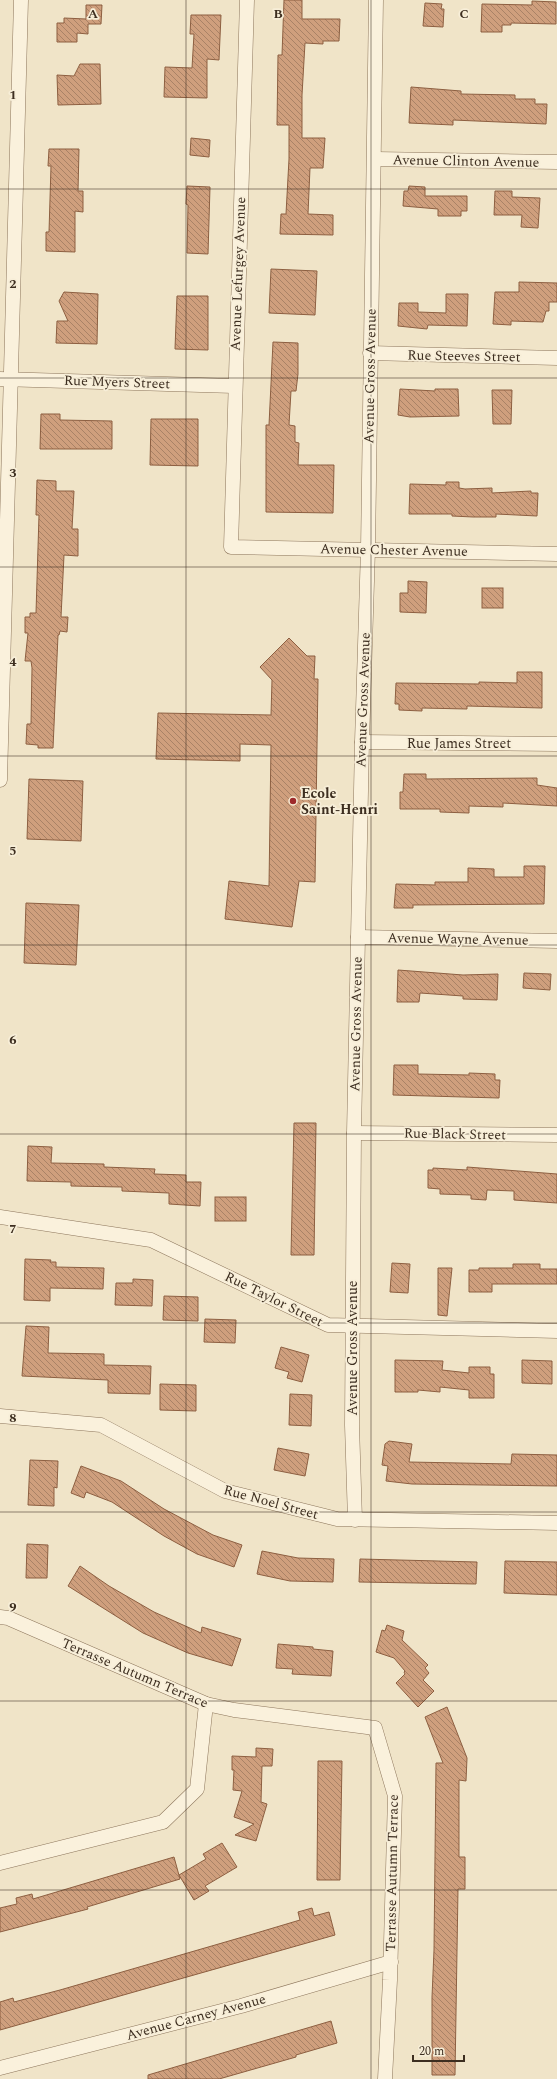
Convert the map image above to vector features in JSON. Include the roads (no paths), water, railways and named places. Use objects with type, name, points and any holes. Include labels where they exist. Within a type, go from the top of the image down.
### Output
[{"type":"street","points":[[0,780],[6,380],[21,0]]},
{"type":"street","name":"Avenue Lefurgey Avenue","points":[[231,547],[234,386],[247,0]]},
{"type":"street","name":"Avenue Gross Avenue","points":[[355,1520],[352,1425],[354,1133],[362,742],[368,549],[370,353],[376,159],[376,0]]},
{"type":"street","name":"Avenue Clinton Avenue","points":[[376,159],[557,162]]},
{"type":"street","name":"Rue Steeves Street","points":[[370,353],[557,358]]},
{"type":"street","name":"Rue Myers Street","points":[[6,380],[234,386]]},
{"type":"street","name":"Avenue Chester Avenue","points":[[231,547],[557,554]]},
{"type":"street","name":"Rue James Street","points":[[362,742],[557,744]]},
{"type":"street","name":"Avenue Wayne Avenue","points":[[358,937],[557,941]]},
{"type":"street","name":"Rue Black Street","points":[[354,1133],[557,1135]]},
{"type":"street","name":"Rue Taylor Street","points":[[0,1216],[151,1240],[328,1325],[352,1327],[557,1331]]},
{"type":"street","name":"Rue Noel Street","points":[[0,1416],[101,1425],[225,1491],[337,1519],[557,1523]]},
{"type":"street","name":"Terrasse Autumn Terrace","points":[[0,1617],[8,1618],[206,1704],[234,1710],[375,1728],[395,1796],[391,1962],[385,2079]]},
{"type":"street","points":[[0,1863],[163,1822],[197,1789],[206,1704]]},
{"type":"street","name":"Avenue Carney Avenue","points":[[0,2068],[242,2006],[391,1962]]},
{"type":"place","name":"Ecole Saint-Henri","points":[[293,801]]}]
